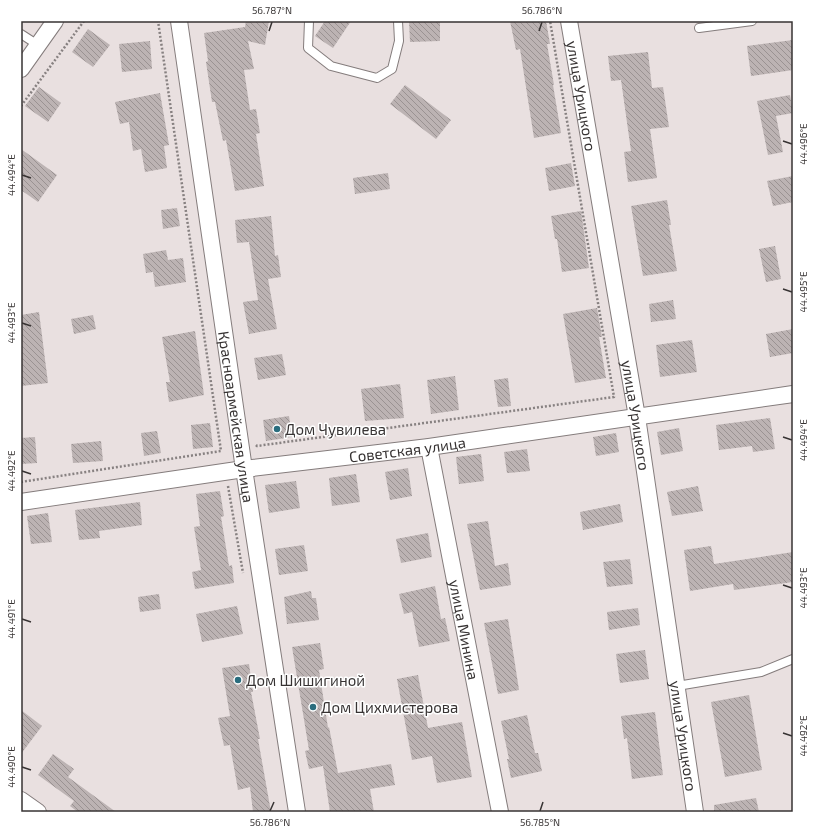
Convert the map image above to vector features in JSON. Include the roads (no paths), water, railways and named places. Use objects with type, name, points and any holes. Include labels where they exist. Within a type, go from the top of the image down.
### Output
[{"type":"street","points":[[21,69],[55,21]]},
{"type":"street","name":"Красноармейская улица","points":[[179,21],[244,470],[297,812]]},
{"type":"street","name":"улица Урицкого","points":[[568,21],[637,417],[695,812]]},
{"type":"street","name":"Советская улица","points":[[21,502],[244,470],[429,447],[793,394]]},
{"type":"street","name":"улица Минина","points":[[429,447],[500,812]]},
{"type":"street","points":[[21,800],[38,812]]},
{"type":"lane","points":[[309,21],[308,48],[331,66],[377,78],[392,69],[399,41],[398,21]]},
{"type":"lane","points":[[699,28],[752,21]]},
{"type":"lane","points":[[21,34],[38,45]]},
{"type":"lane","points":[[677,686],[761,672],[793,659]]},
{"type":"place","name":"Дом Чувилева","points":[[277,429]]},
{"type":"place","name":"Дом Шишигиной","points":[[238,680]]},
{"type":"place","name":"Дом Цихмистерова","points":[[313,707]]}]
